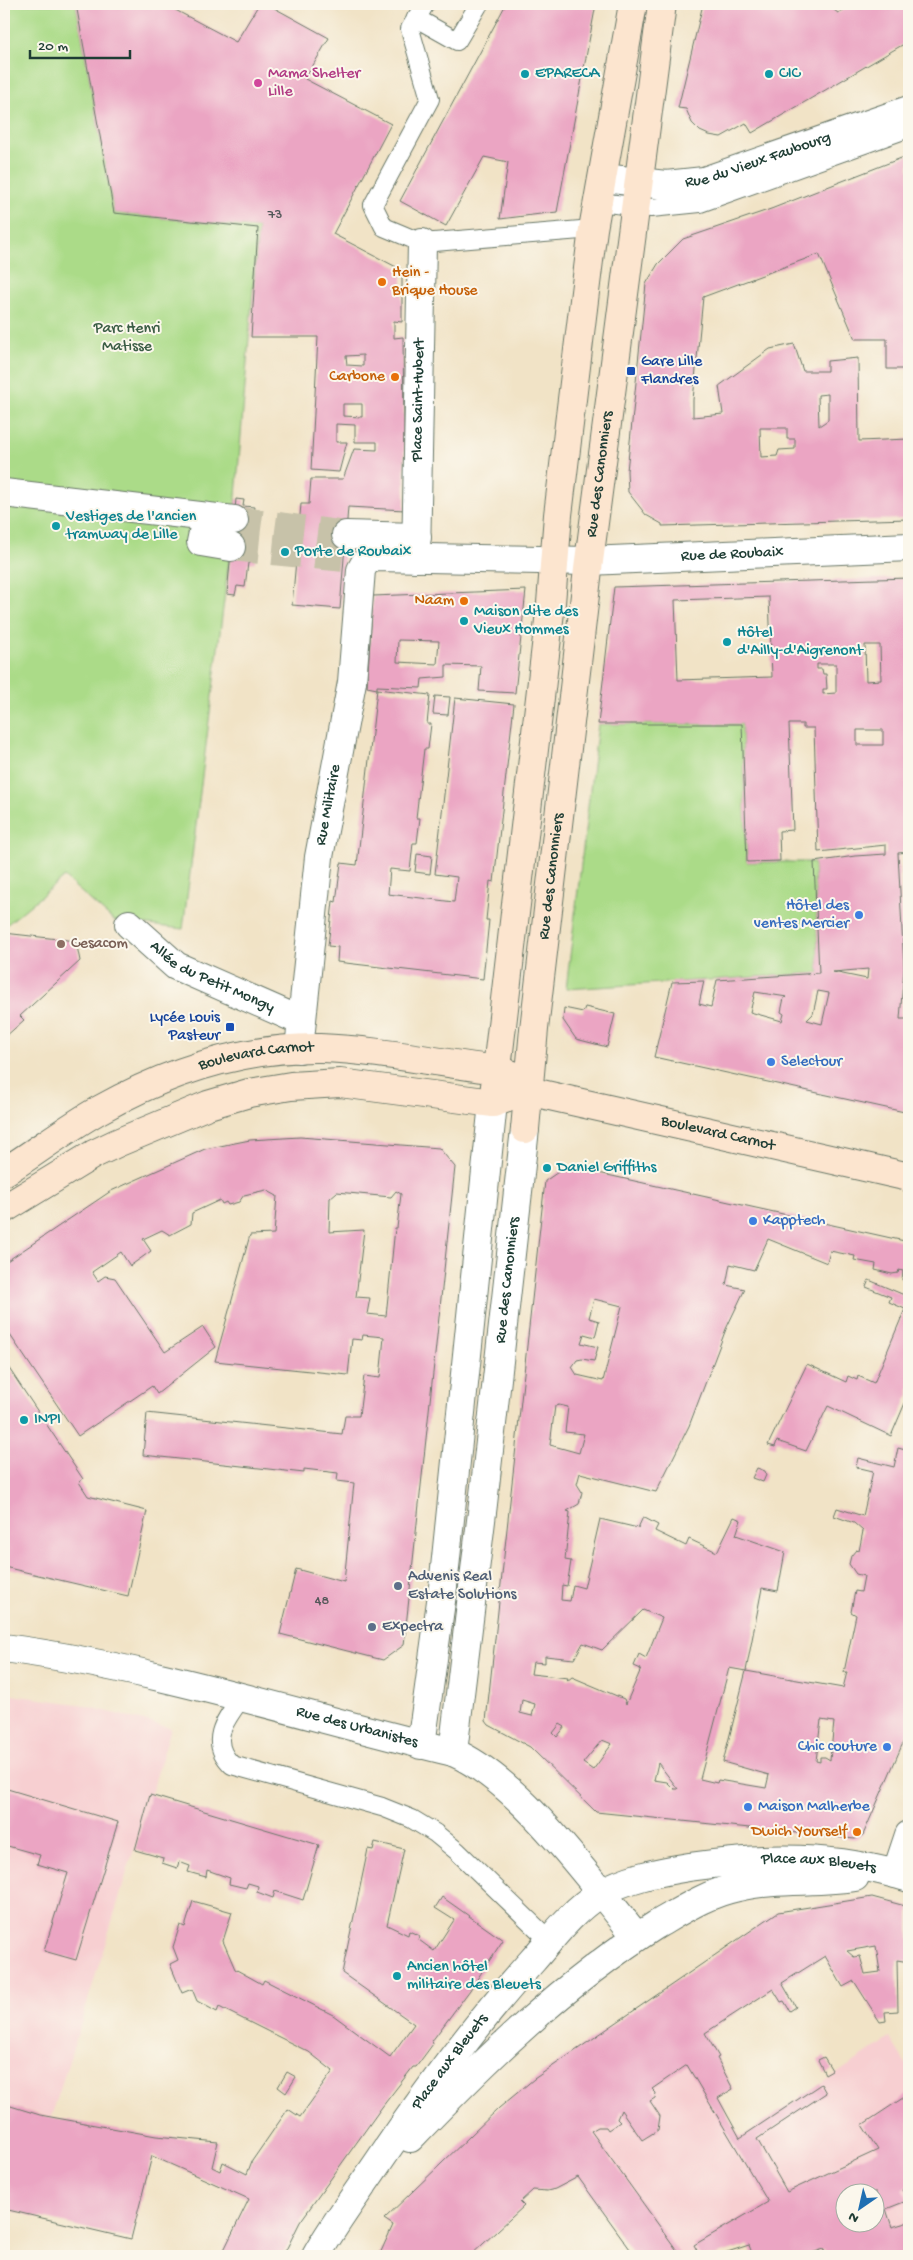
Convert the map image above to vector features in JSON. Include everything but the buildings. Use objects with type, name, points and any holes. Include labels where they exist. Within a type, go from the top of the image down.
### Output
[{"type":"street","name":"Rue des Canonniers","points":[[421,1744],[443,1587],[493,1103],[555,560],[559,507],[593,229],[633,4]]},
{"type":"street","name":"Rue des Canonniers","points":[[452,1752],[483,1504],[589,562],[662,4]]},
{"type":"street","name":"Rue du Vieux Faubourg","points":[[600,190],[636,195],[666,186],[704,181],[909,110]]},
{"type":"street","name":"Place Saint-Hubert","points":[[416,548],[422,243]]},
{"type":"street","points":[[4,493],[234,520]]},
{"type":"street","points":[[206,518],[201,542],[231,547]]},
{"type":"street","name":"Rue de Roubaix","points":[[555,560],[589,562],[909,547]]},
{"type":"street","points":[[416,548],[555,560]]},
{"type":"street","name":"Rue Militaire","points":[[299,1049],[318,857],[352,682],[361,570],[352,553],[376,557],[416,548]]},
{"type":"street","name":"Allée du Petit Mongy","points":[[129,924],[176,966],[301,1021]]},
{"type":"street","name":"Boulevard Carnot","points":[[4,1172],[99,1110],[158,1081],[188,1069],[244,1054],[318,1048],[377,1052],[512,1073],[528,1091]]},
{"type":"street","name":"Boulevard Carnot","points":[[4,1209],[94,1154],[208,1105],[249,1093],[291,1086],[340,1083],[493,1103],[528,1091],[909,1177]]},
{"type":"street","name":"Rue des Urbanistes","points":[[4,1648],[130,1670],[452,1752],[478,1765],[515,1796],[637,1937]]},
{"type":"street","points":[[903,1876],[909,1834]]},
{"type":"street","name":"Place aux Bleuets","points":[[316,2256],[331,2230],[421,2099],[494,2003],[577,1911],[600,1893],[620,1884],[661,1872],[724,1862],[766,1859],[836,1861],[903,1876]]},
{"type":"street","name":"Place aux Bleuets","points":[[355,2196],[494,2055],[540,2012],[637,1937],[699,1901],[738,1887],[798,1879],[903,1876]]},
{"type":"lane","points":[[479,4],[457,41],[421,11],[410,29],[430,99],[372,205],[384,227],[422,243],[593,229]]},
{"type":"lane","points":[[636,195],[664,208],[700,203],[909,128]]},
{"type":"lane","points":[[242,1697],[228,1717],[220,1734],[219,1748],[224,1758],[232,1765],[374,1804],[412,1819],[434,1832],[457,1851],[550,1941]]},
{"type":"shaded area","points":[[4,1694],[78,1704],[171,1728],[51,2117],[4,2104]]},
{"type":"shaded area","points":[[655,1995],[696,2059],[740,2138],[890,2038],[909,2069],[909,2222],[886,2229],[886,2182],[836,2182],[836,2232],[878,2232],[802,2256],[753,2256],[749,2245],[715,2256],[635,2256],[582,2183],[601,2169],[534,2079]]},
{"type":"green space","name":"Parc Henri Matisse","points":[[4,4],[76,4],[114,213],[258,228],[234,520],[183,929],[114,921],[64,877],[4,927]]},
{"type":"green space","points":[[598,724],[742,724],[747,862],[814,862],[819,973],[566,989]]},
{"type":"tunnel","points":[[234,520],[346,535]]},
{"type":"tunnel","points":[[231,547],[344,558]]},
{"type":"place","name":"EPARECA","points":[[525,74]]},
{"type":"place","name":"CIC","points":[[769,74]]},
{"type":"place","name":"Mama Shelter Lille","points":[[258,83]]},
{"type":"place","name":"Hein - Brique House","points":[[382,282]]},
{"type":"place","name":"Gare Lille Flandres","points":[[631,371]]},
{"type":"place","name":"Carbone","points":[[395,377]]},
{"type":"place","name":"Vestiges de l'ancien tramway de Lille","points":[[56,526]]},
{"type":"place","name":"Porte de Roubaix","points":[[285,552]]},
{"type":"place","name":"Naam","points":[[464,601]]},
{"type":"place","name":"Maison dite des Vieux Hommes","points":[[464,621]]},
{"type":"place","name":"Hôtel d'Ailly-d'Aigrenont","points":[[727,642]]},
{"type":"place","name":"Hôtel des ventes Mercier","points":[[859,915]]},
{"type":"place","name":"Cesacom","points":[[61,944]]},
{"type":"place","name":"Lycée Louis Pasteur","points":[[230,1027]]},
{"type":"place","name":"Selectour","points":[[771,1062]]},
{"type":"place","name":"Daniel Griffiths","points":[[547,1168]]},
{"type":"place","name":"Kapptech","points":[[753,1221]]},
{"type":"place","name":"INPI","points":[[24,1420]]},
{"type":"place","name":"Advenis Real Estate Solutions","points":[[398,1586]]},
{"type":"place","name":"Expectra","points":[[372,1627]]},
{"type":"place","name":"Chic couture","points":[[887,1747]]},
{"type":"place","name":"Maison Malherbe","points":[[748,1807]]},
{"type":"place","name":"Dwich Yourself","points":[[857,1832]]},
{"type":"place","name":"Ancien hôtel militaire des Bleuets","points":[[397,1976]]}]
